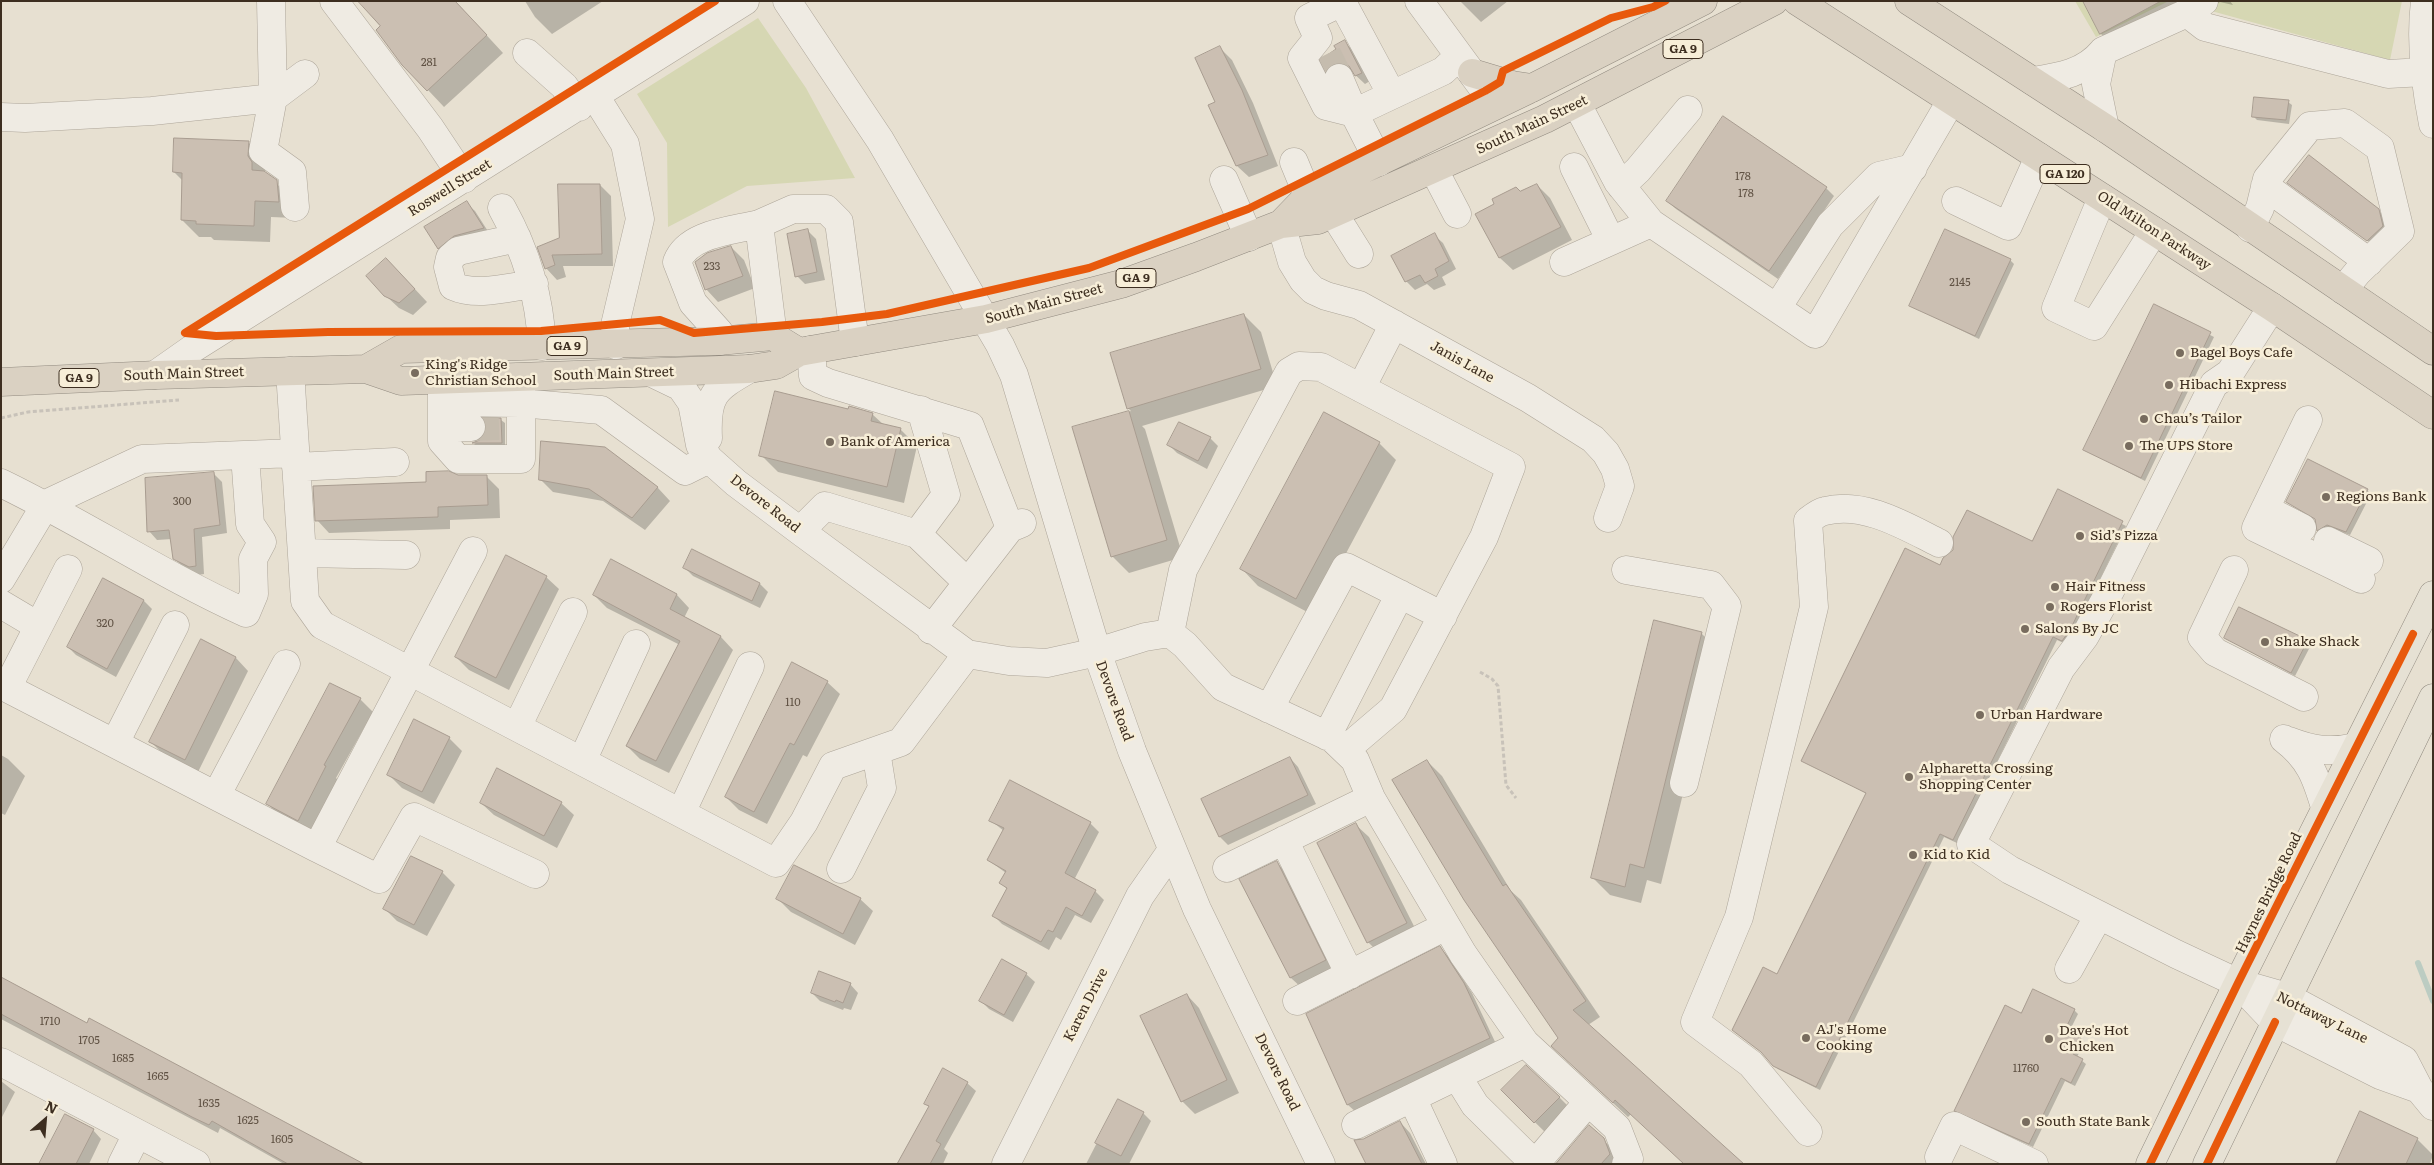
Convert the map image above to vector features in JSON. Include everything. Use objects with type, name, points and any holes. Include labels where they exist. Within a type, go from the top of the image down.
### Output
[{"type":"highway","name":"South Main Street","points":[[1281,224],[1308,196],[1532,88],[1703,1]]},
{"type":"highway","name":"South Main Street","points":[[1,382],[155,375],[366,369],[401,381],[442,403],[516,408],[652,373],[749,369],[776,365],[805,351],[986,319],[1121,284],[1281,224],[1318,220],[1434,170],[1577,104],[1774,1]]},
{"type":"highway","name":"Old Milton Parkway","points":[[1798,1],[2272,307],[2433,415]]},
{"type":"highway","points":[[1921,6],[2034,80],[2433,351]]},
{"type":"highway","points":[[1466,65],[1512,85],[1532,88]]},
{"type":"highway","name":"South Main Street","points":[[366,369],[401,349],[616,345],[720,341],[773,336]]},
{"type":"highway","points":[[773,336],[805,351]]},
{"type":"main road","name":"Haynes Bridge Road","points":[[2150,1164],[2355,747],[2433,594]]},
{"type":"main road","points":[[2207,1164],[2433,698]]},
{"type":"street","points":[[271,1],[273,98],[263,151],[292,172],[295,207]]},
{"type":"street","points":[[334,1],[430,128],[464,179]]},
{"type":"street","name":"Roswell Street","points":[[155,375],[192,349],[745,1]]},
{"type":"street","points":[[787,1],[880,140],[986,319],[1014,375],[1097,652],[1145,637],[1170,633],[1185,645],[1224,687],[1336,743],[1355,760],[1372,798],[1463,954],[1525,1043],[1617,1128],[1632,1162]]},
{"type":"street","points":[[1418,1],[1466,65],[1492,106]]},
{"type":"street","points":[[2425,1],[2422,21],[2424,72],[2433,124]]},
{"type":"street","points":[[1342,2],[1323,47],[1302,58],[1326,106],[1354,113],[1443,71],[1466,65]]},
{"type":"street","points":[[1342,2],[1392,95]]},
{"type":"street","points":[[2034,80],[2056,78],[2077,72],[2096,60],[2103,51],[2196,7],[2205,27],[2388,74],[2424,72]]},
{"type":"street","points":[[1323,47],[1378,162]]},
{"type":"street","points":[[2103,51],[2096,84],[2105,128]]},
{"type":"street","points":[[527,53],[564,86],[587,102],[625,144],[640,219],[615,325],[616,345]]},
{"type":"street","points":[[1,116],[25,118],[152,111],[273,98],[305,74]]},
{"type":"street","points":[[1577,104],[1621,186],[1651,224],[1815,334],[1951,101]]},
{"type":"street","points":[[1621,186],[1638,170],[1688,110]]},
{"type":"street","points":[[2250,228],[2260,208],[2267,179],[2310,126],[2344,123],[2380,148],[2400,231],[2343,290]]},
{"type":"street","points":[[1956,201],[2008,226],[2040,158]]},
{"type":"street","points":[[1294,162],[1308,196]]},
{"type":"street","points":[[1574,167],[1611,241]]},
{"type":"street","points":[[1777,308],[1830,225],[1879,176],[1912,168]]},
{"type":"street","points":[[1434,170],[1457,214]]},
{"type":"street","points":[[1224,180],[1250,237]]},
{"type":"street","points":[[2265,186],[2368,262]]},
{"type":"street","points":[[2102,198],[2056,308],[2094,326],[2154,231]]},
{"type":"street","points":[[502,208],[534,284],[542,346]]},
{"type":"street","points":[[720,341],[719,332],[693,303],[677,262],[681,252],[706,237],[759,224],[793,209],[826,209],[839,222],[856,342]]},
{"type":"street","points":[[1334,214],[1360,254]]},
{"type":"street","points":[[1839,216],[1873,237]]},
{"type":"street","points":[[759,224],[773,336]]},
{"type":"street","name":"Janis Lane","points":[[1281,224],[1292,262],[1304,280],[1314,290],[1326,296],[1359,305],[1528,398],[1593,439],[1611,461],[1620,486],[1608,518]]},
{"type":"street","points":[[1564,262],[1651,224]]},
{"type":"street","points":[[516,238],[458,251],[450,258],[448,267],[453,286],[462,290],[475,291],[534,284]]},
{"type":"street","points":[[2238,983],[2010,870],[1971,844],[2061,668],[2085,636],[2110,591],[2214,384],[2230,373],[2272,307]]},
{"type":"street","points":[[1361,388],[1394,324]]},
{"type":"street","points":[[805,351],[813,376],[828,383],[970,426],[1016,526],[967,582],[931,630]]},
{"type":"street","points":[[1170,633],[1182,570],[1289,372],[1299,366],[1321,367],[1511,467],[1484,536],[1393,709],[1336,743]]},
{"type":"street","points":[[442,403],[442,441],[458,459],[521,458],[516,408],[601,410],[685,471],[709,459],[709,406],[721,385],[749,369]]},
{"type":"street","points":[[290,371],[305,601],[322,625],[776,863],[804,822],[833,766],[901,742],[967,654]]},
{"type":"street","name":"Devore Road","points":[[652,373],[681,387],[692,403],[700,445],[709,459],[736,483],[800,532],[931,630],[967,654],[1009,661],[1047,663],[1097,652],[1132,751],[1197,909],[1321,1164]]},
{"type":"street","points":[[442,403],[471,427]]},
{"type":"street","points":[[917,534],[946,495],[921,410]]},
{"type":"street","points":[[2308,420],[2256,528],[2365,570],[2328,541]]},
{"type":"street","points":[[245,455],[250,524],[262,542],[406,555]]},
{"type":"street","points":[[1,579],[46,504],[142,459],[245,455],[296,460],[395,462]]},
{"type":"street","points":[[1,483],[46,504],[207,596],[246,613],[254,594],[253,559],[262,542]]},
{"type":"street","points":[[800,532],[825,506],[917,534],[967,582]]},
{"type":"street","points":[[1808,1132],[1751,1064],[1695,1022],[1739,917],[1814,606],[1808,520],[1823,511],[1846,508],[1891,518],[1939,543]]},
{"type":"street","points":[[2265,509],[2302,528]]},
{"type":"street","points":[[317,848],[474,551]]},
{"type":"street","points":[[1269,709],[1346,567],[1442,616]]},
{"type":"street","points":[[68,570],[7,688],[379,880],[414,817],[535,874]]},
{"type":"street","points":[[1626,570],[1711,585],[1727,606],[1684,783]]},
{"type":"street","points":[[2234,570],[2202,637],[2215,652],[2304,697]]},
{"type":"street","points":[[1336,743],[1400,594]]},
{"type":"street","points":[[1,604],[38,626]]},
{"type":"street","points":[[517,727],[573,612]]},
{"type":"street","points":[[115,743],[175,625]]},
{"type":"street","points":[[582,761],[636,644]]},
{"type":"street","points":[[216,796],[286,664]]},
{"type":"street","points":[[681,813],[750,666]]},
{"type":"street","points":[[2325,808],[2309,763],[2300,752],[2284,739],[2323,751],[2339,751],[2355,747]]},
{"type":"street","points":[[841,869],[882,788],[876,751]]},
{"type":"street","points":[[1227,868],[1372,798]]},
{"type":"street","points":[[1284,840],[1350,975]]},
{"type":"street","name":"Karen Drive","points":[[1006,1164],[1140,896],[1172,850]]},
{"type":"street","points":[[2069,969],[2099,915]]},
{"type":"street","points":[[1297,1001],[1446,926]]},
{"type":"street","name":"Nottaway Lane","points":[[2238,983],[2287,997],[2365,1053]]},
{"type":"street","name":"Nottaway Lane","points":[[2238,983],[2275,1022],[2365,1053],[2404,1060],[2426,1098]]},
{"type":"street","points":[[1356,1125],[1525,1043]]},
{"type":"street","points":[[1,1062],[196,1164]]},
{"type":"street","points":[[1457,1076],[1475,1104],[1535,1164],[1588,1102]]},
{"type":"street","points":[[1412,1098],[1443,1164]]},
{"type":"street","points":[[1938,1157],[1954,1126],[2034,1164]]},
{"type":"street","points":[[122,1164],[137,1134]]},
{"type":"path","points":[[1480,672],[1492,679],[1498,686],[1506,785],[1516,798]]},
{"type":"green space","points":[[2075,1],[2169,1],[2096,37]]},
{"type":"green space","points":[[2175,1],[2402,1],[2390,60]]},
{"type":"green space","points":[[758,18],[806,88],[855,178],[747,186],[668,227],[667,143],[637,94]]},
{"type":"building","points":[[358,1],[455,1],[487,35],[427,91],[402,65],[376,30],[380,26]]},
{"type":"building","points":[[2083,1],[2161,1],[2100,34]]},
{"type":"building","points":[[1345,40],[1362,73],[1355,76],[1349,66],[1341,63],[1332,64],[1326,70],[1320,60],[1336,49],[1334,46]]},
{"type":"building","points":[[1220,46],[1242,90],[1268,155],[1236,166],[1208,105],[1215,102],[1195,58]]},
{"type":"building","points":[[2254,97],[2289,100],[2286,120],[2252,117]]},
{"type":"building","points":[[1723,116],[1827,187],[1769,271],[1666,201]]},
{"type":"building","points":[[174,138],[249,141],[248,156],[252,162],[252,170],[264,171],[277,180],[279,202],[255,201],[254,226],[196,224],[196,221],[181,220],[182,173],[173,172]]},
{"type":"building","points":[[2309,155],[2379,209],[2383,226],[2367,241],[2287,183]]},
{"type":"building","points":[[558,184],[600,184],[602,254],[552,255],[555,265],[545,269],[537,247],[559,238]]},
{"type":"building","points":[[1537,184],[1561,227],[1499,258],[1475,214],[1494,204],[1492,199],[1516,187],[1520,191]]},
{"type":"building","points":[[467,201],[484,228],[454,236],[438,249],[424,227]]},
{"type":"building","points":[[808,229],[817,272],[795,277],[787,234]]},
{"type":"building","points":[[1945,229],[2011,259],[1975,336],[1909,306]]},
{"type":"building","points":[[1435,233],[1449,261],[1435,269],[1438,276],[1425,283],[1420,275],[1405,282],[1391,256]]},
{"type":"building","points":[[731,246],[743,276],[705,290],[695,262],[707,253]]},
{"type":"building","points":[[386,258],[415,289],[399,303],[384,296],[366,276]]},
{"type":"building","points":[[2154,304],[2211,332],[2141,478],[2083,450]]},
{"type":"building","points":[[1244,314],[1261,369],[1127,409],[1110,353]]},
{"type":"building","name":"Bank of America","points":[[775,391],[848,409],[849,406],[873,413],[871,421],[901,428],[887,487],[759,456]]},
{"type":"building","points":[[1129,411],[1167,540],[1111,557],[1072,427]]},
{"type":"building","points":[[1324,412],[1380,442],[1296,599],[1240,569]]},
{"type":"building","points":[[484,418],[501,418],[502,443],[472,443],[480,440],[485,434],[487,426]]},
{"type":"building","points":[[1179,422],[1211,437],[1198,461],[1167,445]]},
{"type":"building","points":[[541,441],[605,447],[658,487],[632,518],[589,489],[539,480]]},
{"type":"building","name":"Regions Bank","points":[[2308,459],[2368,489],[2346,532],[2327,525],[2317,531],[2315,519],[2286,502]]},
{"type":"building","points":[[449,471],[458,475],[487,475],[488,505],[438,507],[438,517],[315,521],[313,486],[426,482],[426,472]]},
{"type":"building","points":[[214,472],[220,525],[194,529],[196,566],[189,567],[173,559],[169,530],[147,532],[145,478]]},
{"type":"building","name":"Alpharetta Crossing Shopping Center","points":[[2058,489],[2123,521],[2070,630],[2062,641],[2053,637],[1953,840],[1940,834],[1816,1087],[1773,1066],[1761,1052],[1732,1030],[1763,967],[1777,974],[1866,793],[1801,761],[1905,548],[1940,565],[1943,558],[1953,550],[1953,537],[1967,510],[2032,541]]},
{"type":"building","points":[[692,549],[760,583],[752,601],[683,568]]},
{"type":"building","points":[[506,555],[547,576],[496,678],[455,657]]},
{"type":"building","points":[[611,559],[677,594],[670,609],[721,636],[656,761],[626,746],[680,641],[593,595]]},
{"type":"building","points":[[103,578],[144,600],[107,669],[67,647]]},
{"type":"building","name":"Shake Shack","points":[[2239,607],[2308,640],[2291,673],[2224,638]]},
{"type":"building","points":[[1654,620],[1702,632],[1644,868],[1630,864],[1625,887],[1591,878]]},
{"type":"building","points":[[201,639],[236,657],[185,760],[149,742]]},
{"type":"building","points":[[792,662],[828,681],[794,745],[790,743],[754,812],[725,797]]},
{"type":"building","points":[[330,683],[361,698],[324,765],[326,766],[298,821],[266,804]]},
{"type":"building","points":[[414,719],[450,737],[422,792],[387,775]]},
{"type":"building","points":[[1290,757],[1308,795],[1219,837],[1201,799]]},
{"type":"building","points":[[1427,760],[1503,886],[1506,884],[1586,1001],[1573,1010],[1744,1164],[1684,1164],[1615,1100],[1613,1103],[1551,1046],[1558,1038],[1464,900],[1392,780]]},
{"type":"building","points":[[497,768],[562,802],[544,836],[480,803]]},
{"type":"building","points":[[1010,780],[1091,822],[1065,873],[1096,890],[1082,916],[1066,907],[1053,932],[1048,930],[1041,942],[992,916],[1007,888],[999,883],[1006,871],[987,860],[1004,828],[989,821]]},
{"type":"building","points":[[1356,823],[1407,923],[1367,943],[1317,843]]},
{"type":"building","points":[[411,856],[443,871],[414,925],[383,909]]},
{"type":"building","points":[[1277,861],[1326,960],[1290,978],[1239,879]]},
{"type":"building","points":[[794,865],[861,898],[843,934],[776,899]]},
{"type":"building","points":[[1440,946],[1464,983],[1490,1038],[1347,1105],[1306,1014]]},
{"type":"building","points":[[1002,959],[1027,973],[1004,1015],[979,1001]]},
{"type":"building","points":[[819,971],[851,983],[843,1003],[811,993]]},
{"type":"building","points":[[1,977],[87,1023],[89,1018],[364,1164],[288,1164],[212,1121],[209,1125],[192,1117],[1,1014]]},
{"type":"building","points":[[2033,989],[2075,1009],[2065,1030],[2081,1038],[2073,1054],[2083,1059],[2071,1083],[2061,1078],[2029,1144],[1954,1111],[2005,1005],[2021,1013]]},
{"type":"building","points":[[1187,994],[1227,1080],[1181,1102],[1140,1016]]},
{"type":"building","points":[[1526,1065],[1560,1097],[1534,1123],[1501,1090]]},
{"type":"building","points":[[943,1068],[968,1082],[936,1141],[941,1144],[930,1164],[897,1164],[929,1106],[924,1104]]},
{"type":"building","points":[[1118,1099],[1144,1112],[1121,1156],[1095,1143]]},
{"type":"building","points":[[2360,1111],[2418,1138],[2406,1164],[2336,1164]]},
{"type":"building","points":[[65,1114],[94,1129],[76,1164],[39,1164]]},
{"type":"building","points":[[1400,1121],[1422,1164],[1366,1164],[1354,1140],[1363,1139]]},
{"type":"building","points":[[1589,1125],[1604,1138],[1610,1154],[1601,1164],[1556,1164]]},
{"type":"waterway","points":[[2418,963],[2433,1001]]},
{"type":"tunnel","points":[[1327,54],[1339,78]]},
{"type":"tunnel","points":[[471,427],[502,426]]},
{"type":"cycle path","points":[[715,1],[185,333],[216,336],[328,332],[541,331],[660,320],[694,333],[822,322],[887,314],[1089,268],[1248,209],[1485,91],[1500,82],[1503,71],[1611,18],[1653,7],[1665,1]]},
{"type":"cycle path","points":[[2150,1164],[2238,983],[2413,634]]},
{"type":"cycle path","points":[[2207,1164],[2275,1022]]},
{"type":"place","name":"Bagel Boys Cafe","points":[[2180,353]]},
{"type":"place","name":"King's Ridge Christian School","points":[[415,373]]},
{"type":"place","name":"Hibachi Express","points":[[2169,385]]},
{"type":"place","name":"Chau’s Tailor","points":[[2144,419]]},
{"type":"place","name":"Bank of America","points":[[830,442]]},
{"type":"place","name":"The UPS Store","points":[[2129,446]]},
{"type":"place","name":"Regions Bank","points":[[2326,497]]},
{"type":"place","name":"Sid’s Pizza","points":[[2080,536]]},
{"type":"place","name":"Hair Fitness","points":[[2055,587]]},
{"type":"place","name":"Rogers Florist","points":[[2050,607]]},
{"type":"place","name":"Salons By JC","points":[[2025,629]]},
{"type":"place","name":"Shake Shack","points":[[2265,642]]},
{"type":"place","name":"Urban Hardware","points":[[1980,715]]},
{"type":"place","name":"Alpharetta Crossing Shopping Center","points":[[1909,777]]},
{"type":"place","name":"Kid to Kid","points":[[1913,855]]},
{"type":"place","name":"AJ's Home Cooking","points":[[1806,1038]]},
{"type":"place","name":"Dave's Hot Chicken","points":[[2049,1039]]},
{"type":"place","name":"South State Bank","points":[[2026,1122]]}]
